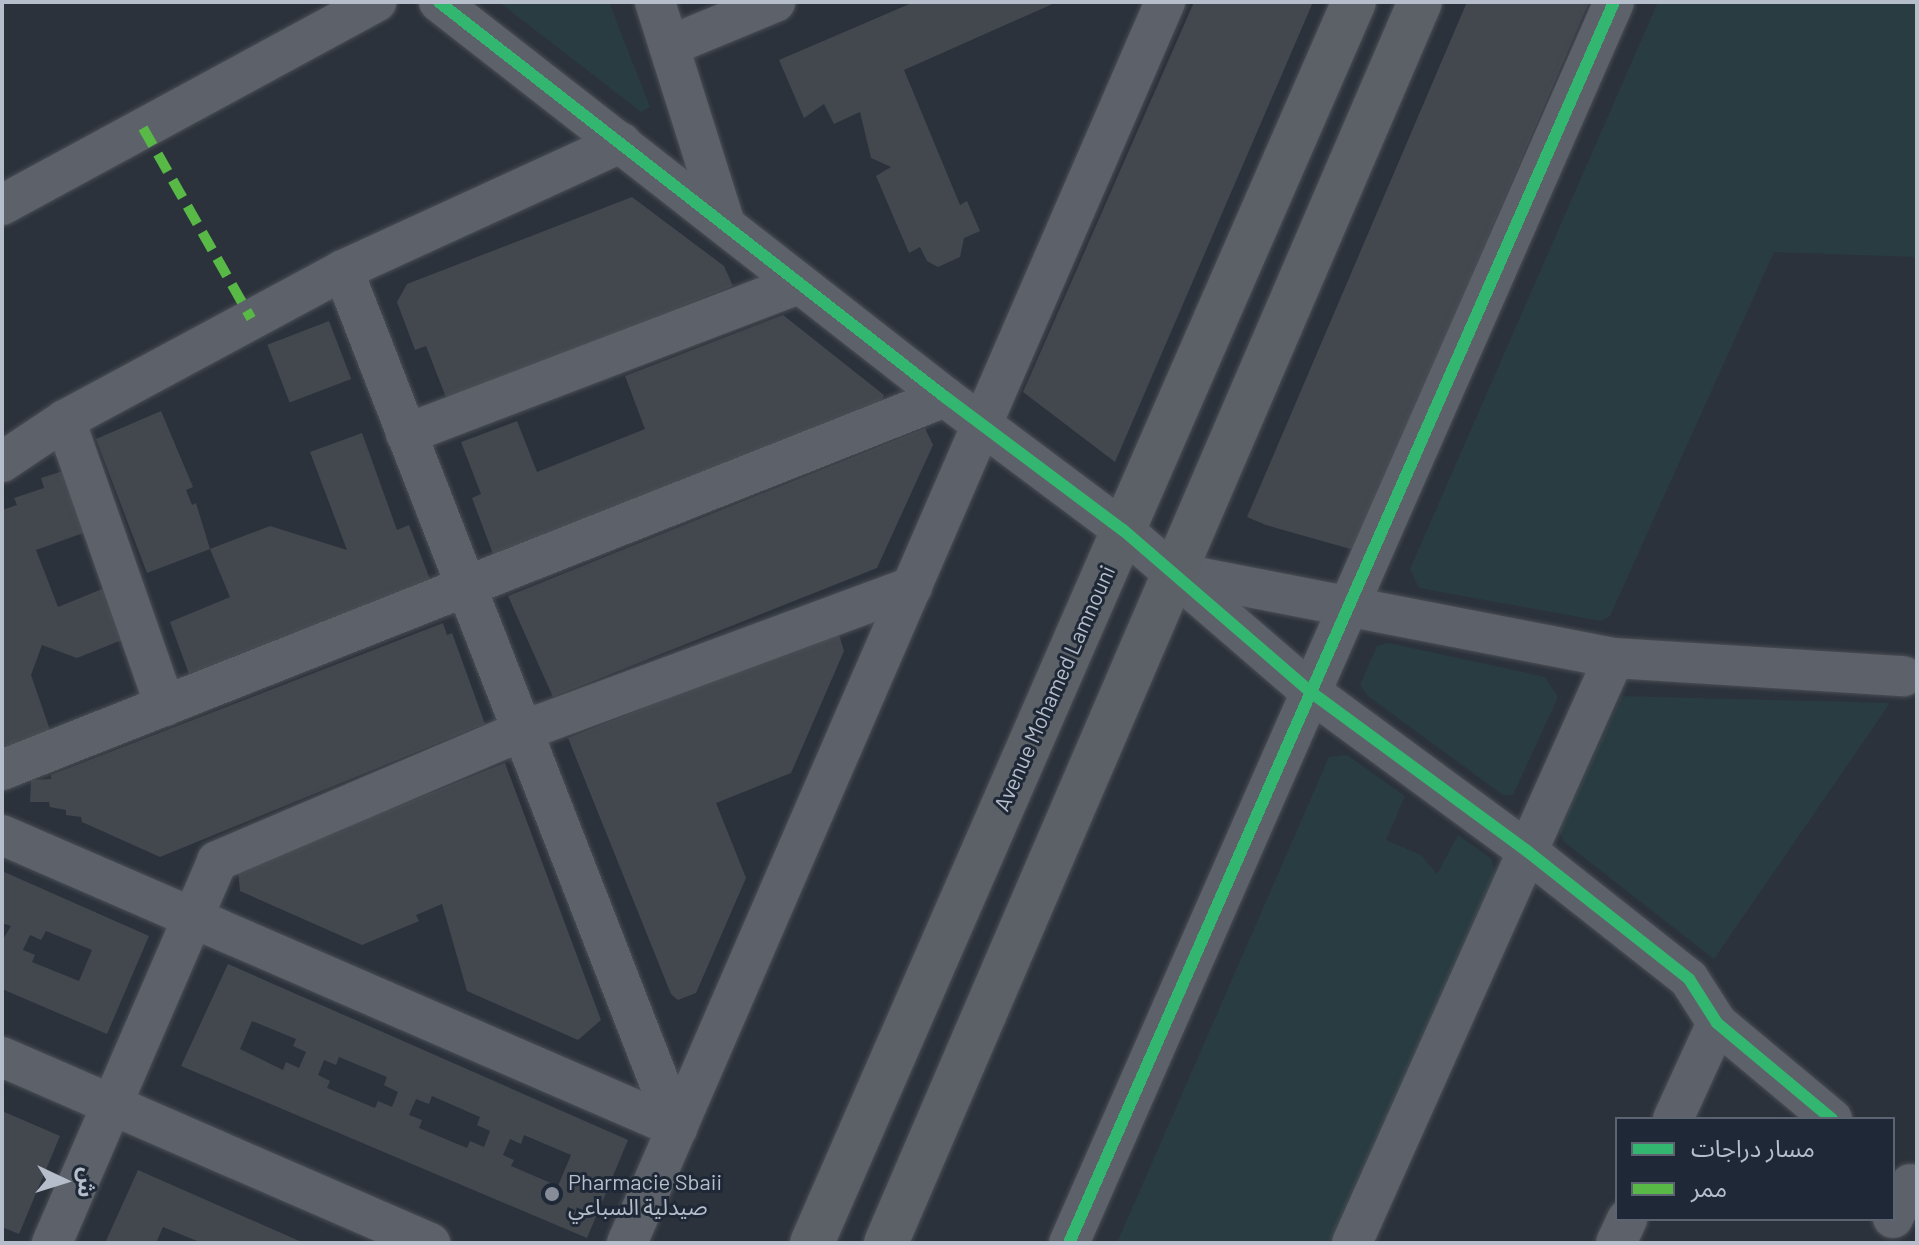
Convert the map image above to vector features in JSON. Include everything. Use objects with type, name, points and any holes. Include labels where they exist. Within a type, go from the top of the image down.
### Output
[{"type":"street","points":[[2,205],[376,2]]},
{"type":"street","points":[[439,2],[945,397],[1123,530],[1312,693],[1527,851],[1689,979],[1717,1023],[1830,1117]]},
{"type":"street","points":[[655,2],[725,224]]},
{"type":"street","points":[[669,46],[775,2]]},
{"type":"street","points":[[627,1243],[1165,2]]},
{"type":"street","name":"Avenue Mohamed Lamnouni","points":[[812,1243],[1354,2]]},
{"type":"street","points":[[886,1243],[1420,2]]},
{"type":"street","points":[[1069,1243],[1614,2]]},
{"type":"street","points":[[5,453],[343,270],[621,143]]},
{"type":"street","points":[[343,270],[677,1128]]},
{"type":"street","points":[[406,434],[799,284]]},
{"type":"street","points":[[2,770],[945,397]]},
{"type":"street","points":[[65,420],[165,706]]},
{"type":"street","points":[[1175,572],[1614,658],[1903,676]]},
{"type":"street","points":[[52,1243],[190,916],[217,861],[522,731],[912,587]]},
{"type":"street","points":[[1352,1243],[1614,658]]},
{"type":"street","points":[[2,835],[677,1128]]},
{"type":"street","points":[[1674,1117],[1717,1023]]},
{"type":"street","points":[[2,1057],[430,1243]]},
{"type":"street","points":[[1616,1243],[1626,1221]]},
{"type":"street","points":[[1880,1243],[1890,1221]]},
{"type":"green space","points":[[499,2],[609,2],[650,107],[641,112]]},
{"type":"green space","points":[[1658,2],[1917,2],[1917,257],[1774,252],[1610,616],[1601,621],[1419,588],[1410,569]]},
{"type":"green space","points":[[1389,643],[1545,677],[1558,697],[1513,795],[1503,795],[1368,696],[1360,685],[1377,646]]},
{"type":"green space","points":[[1622,696],[1890,703],[1714,959],[1563,841],[1559,830]]},
{"type":"green space","points":[[1347,755],[1405,796],[1386,840],[1421,855],[1437,874],[1458,835],[1491,858],[1495,873],[1329,1243],[1117,1243],[1329,757]]},
{"type":"building","points":[[914,2],[1057,2],[904,70],[960,205],[967,201],[980,231],[964,238],[960,257],[938,267],[927,261],[920,247],[909,253],[876,176],[891,167],[871,158],[860,112],[834,124],[824,104],[804,118],[779,60]]},
{"type":"building","points":[[1194,2],[1313,2],[1115,462],[1023,392]]},
{"type":"building","points":[[1467,2],[1589,2],[1354,550],[1266,525],[1247,517]]},
{"type":"building","points":[[632,197],[724,266],[733,286],[447,400],[426,346],[415,350],[397,302],[407,284]]},
{"type":"building","points":[[783,315],[884,395],[882,401],[493,554],[472,498],[481,494],[461,442],[517,421],[537,472],[645,429],[625,376]]},
{"type":"building","points":[[329,321],[351,379],[290,403],[267,345]]},
{"type":"building","points":[[161,411],[193,487],[186,490],[192,505],[196,503],[210,549],[147,573],[96,439]]},
{"type":"building","points":[[925,428],[933,445],[877,568],[553,697],[508,596]]},
{"type":"building","points":[[362,433],[397,530],[409,525],[430,579],[189,674],[170,622],[230,597],[210,549],[270,526],[347,550],[310,452]]},
{"type":"building","points":[[63,471],[86,532],[36,550],[58,607],[107,587],[127,638],[77,658],[42,645],[31,675],[50,730],[2,750],[2,510],[17,505],[14,498],[44,488],[41,478]]},
{"type":"building","points":[[443,623],[447,635],[452,633],[485,724],[160,857],[82,822],[81,817],[66,815],[66,810],[50,807],[49,802],[30,802],[31,780],[51,779],[51,775]]},
{"type":"building","points":[[838,631],[844,651],[791,773],[716,803],[746,878],[696,993],[678,1000],[671,994],[568,738]]},
{"type":"building","points":[[505,763],[601,1020],[578,1040],[467,991],[442,904],[416,915],[419,921],[362,945],[240,891],[238,870]]},
{"type":"building","points":[[2,871],[149,936],[107,1034],[2,989],[2,941],[11,926],[2,923]],"holes":[[[46,931],[92,950],[79,981],[32,962],[35,955],[23,950],[30,935],[41,940]]]},
{"type":"building","points":[[228,964],[628,1140],[587,1238],[181,1066]],"holes":[[[252,1021],[296,1039],[293,1046],[306,1052],[299,1068],[286,1062],[283,1070],[240,1049]],[[339,1057],[387,1077],[384,1085],[398,1092],[392,1107],[378,1101],[375,1108],[327,1088],[330,1081],[318,1075],[324,1060],[336,1065]],[[432,1096],[480,1117],[477,1125],[490,1131],[484,1147],[470,1141],[467,1148],[419,1128],[422,1120],[409,1115],[416,1099],[429,1104]],[[524,1135],[571,1155],[558,1186],[511,1166],[514,1160],[503,1155],[510,1139],[521,1144]]]},
{"type":"building","points":[[2,1111],[60,1136],[19,1234],[2,1227]]},
{"type":"building","points":[[138,1170],[304,1243],[202,1243],[163,1227],[156,1243],[105,1243]]},
{"type":"marked path","points":[[143,128],[251,318]]},
{"type":"cycle path","points":[[439,2],[945,397],[1123,530],[1312,693],[1527,851],[1689,979],[1717,1023],[1830,1117]]},
{"type":"cycle path","points":[[1069,1243],[1614,2]]},
{"type":"place","name":"Pharmacie Sbaii صيدلية السباعي","points":[[552,1194]]}]
